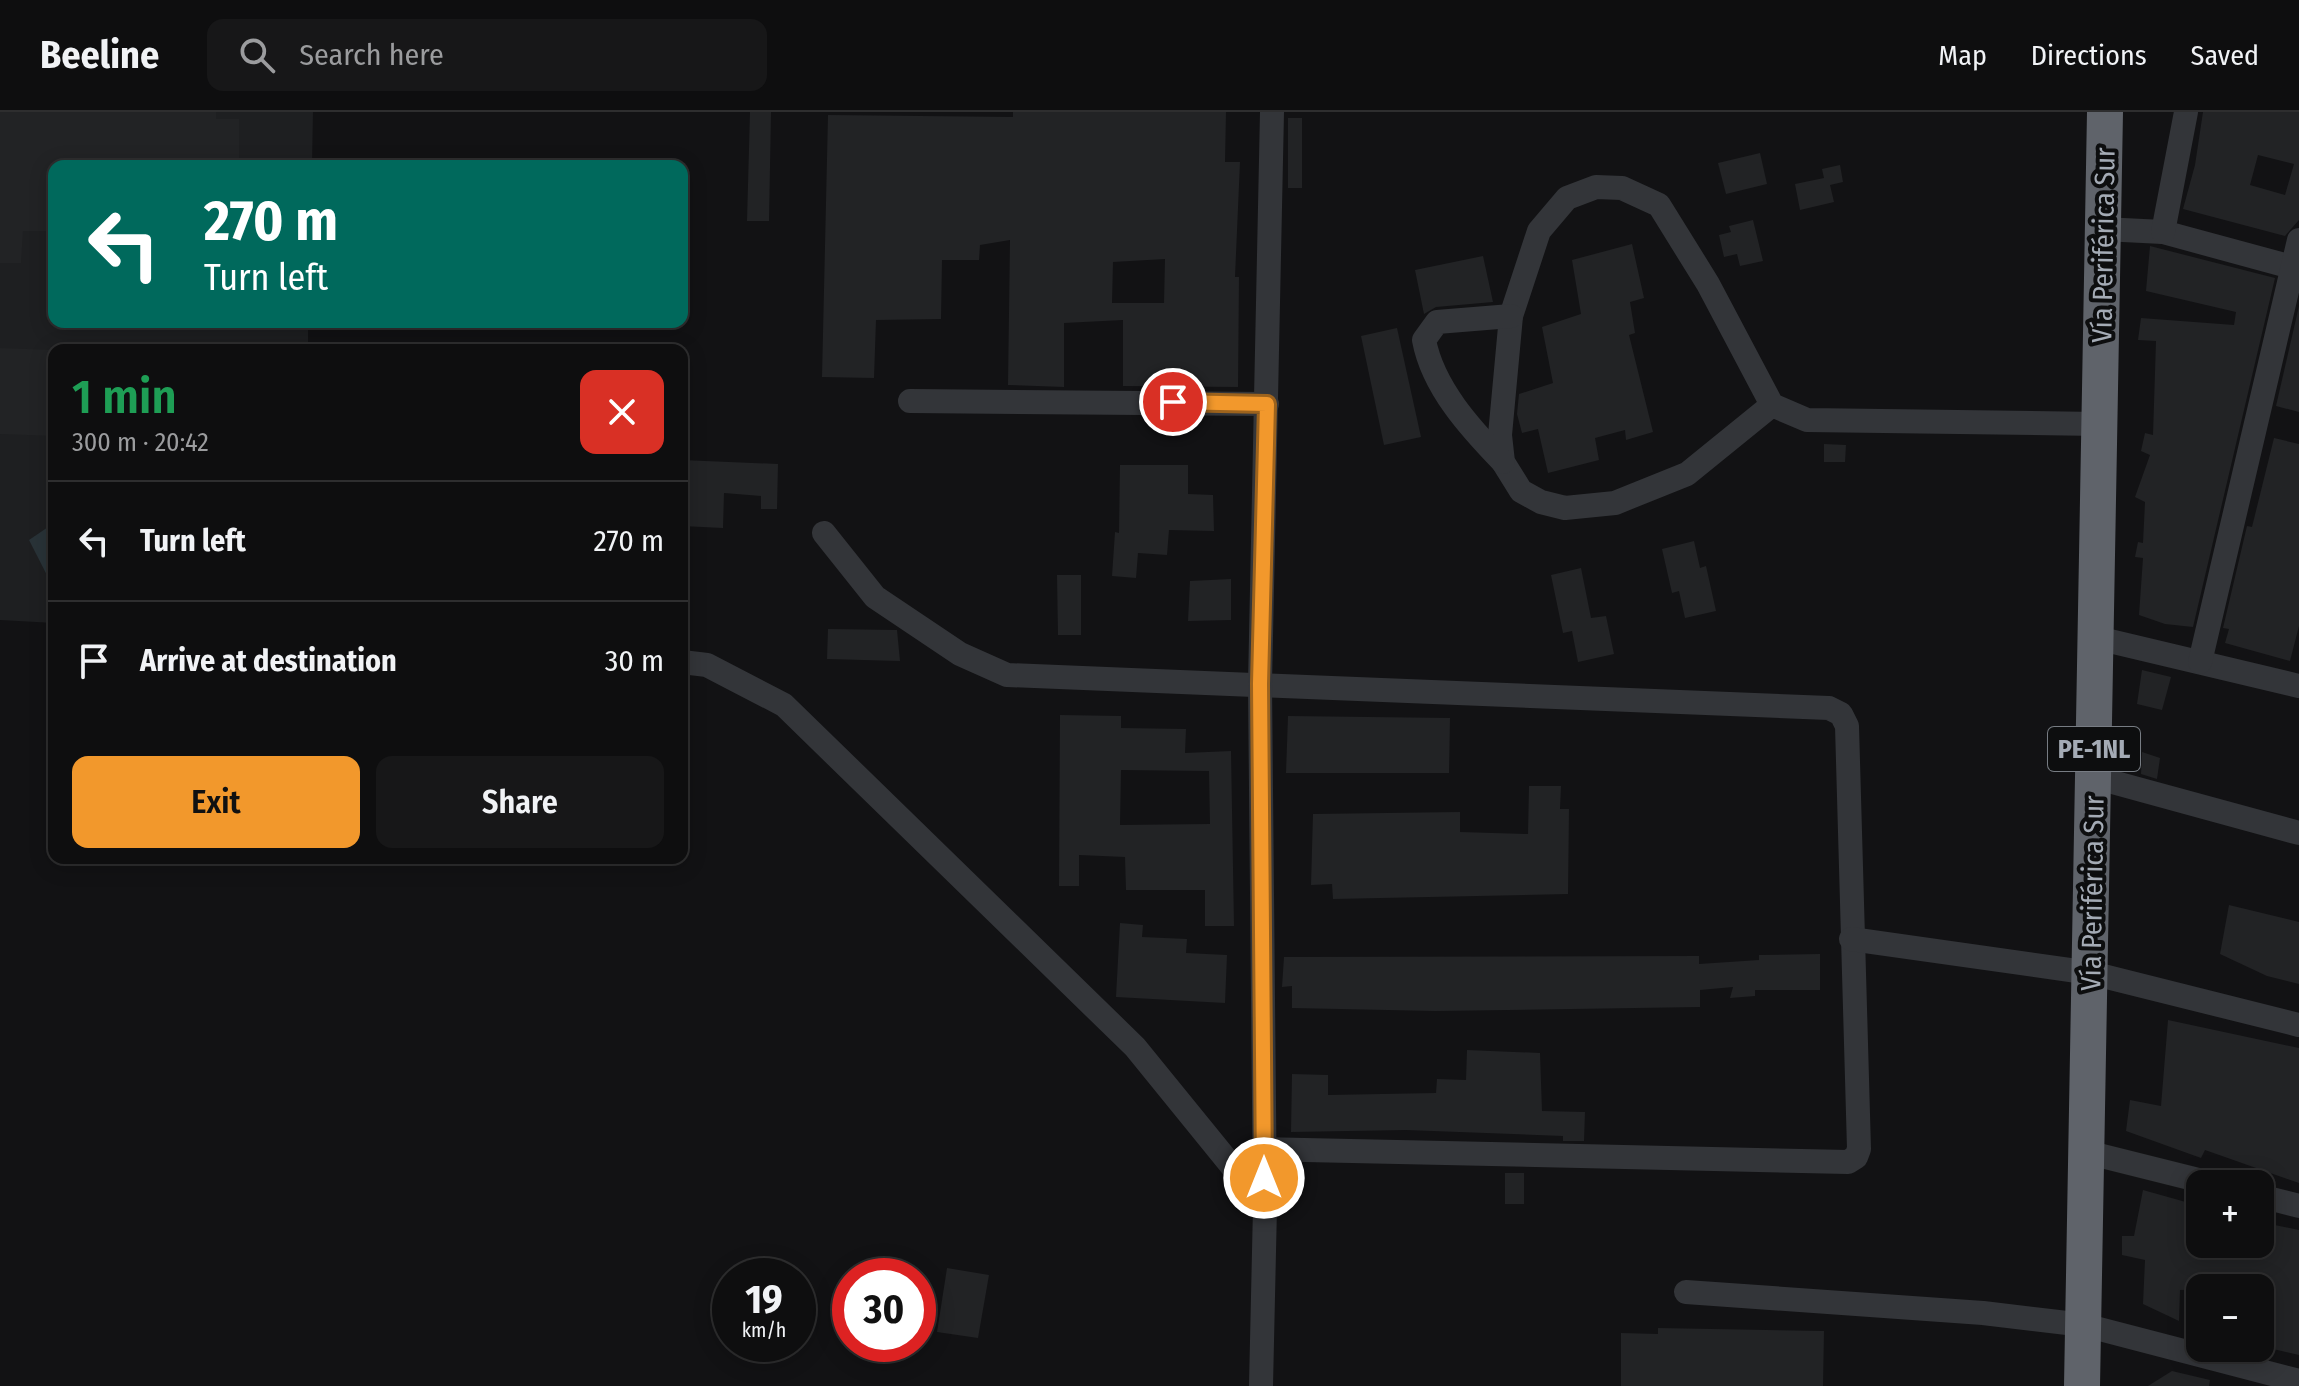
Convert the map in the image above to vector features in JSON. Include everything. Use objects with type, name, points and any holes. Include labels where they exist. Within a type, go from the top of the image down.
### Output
[{"type":"highway","name":"Vía Periférica Sur","points":[[2082,1386],[2105,112]]},
{"type":"street","points":[[1261,1386],[1265,1207],[1260,684],[1272,112]]},
{"type":"street","points":[[2163,232],[2186,112]]},
{"type":"street","points":[[1503,462],[1500,435],[1511,316],[1539,231],[1567,198],[1596,187],[1622,188],[1659,205],[1708,284],[1772,405],[1807,420],[2099,424]]},
{"type":"street","points":[[2103,229],[2163,232],[2296,268]]},
{"type":"street","points":[[2200,662],[2296,268],[2299,240]]},
{"type":"street","points":[[1511,316],[1437,322],[1424,340],[1426,353],[1464,422],[1503,462],[1521,491],[1541,502],[1565,508],[1615,503],[1687,474],[1772,405]]},
{"type":"street","points":[[910,401],[1267,404]]},
{"type":"street","points":[[824,533],[875,597],[960,654],[1007,675],[1829,708],[1841,714],[1847,726],[1859,1149],[1856,1157],[1848,1162],[1264,1149]]},
{"type":"street","points":[[2097,638],[2299,686]]},
{"type":"street","points":[[688,663],[707,665],[784,705],[1135,1047],[1265,1207]]},
{"type":"street","points":[[2094,777],[2299,833]]},
{"type":"street","points":[[1851,939],[2091,973],[2299,1025]]},
{"type":"street","points":[[2086,1152],[2186,1177]]},
{"type":"street","points":[[2274,1200],[2299,1206]]},
{"type":"street","points":[[1686,1292],[1983,1313],[2084,1325],[2299,1381]]},
{"type":"shaded area","points":[[0,112],[313,112],[312,160],[48,160],[48,328],[308,328],[308,344],[48,344],[48,623],[0,620]]},
{"type":"shaded area","points":[[48,527],[48,577],[29,540]]},
{"type":"building","points":[[0,112],[216,112],[216,119],[239,119],[239,160],[48,160],[48,231],[23,231],[21,263],[0,263]]},
{"type":"building","points":[[750,112],[771,112],[769,221],[747,221]]},
{"type":"building","points":[[1013,112],[1226,112],[1225,162],[1240,162],[1235,277],[1239,277],[1238,387],[1123,386],[1123,320],[1064,323],[1064,387],[1008,385],[1010,240],[980,245],[979,260],[942,260],[941,319],[876,320],[874,378],[822,377],[828,115],[1013,117]],"holes":[[[1165,259],[1164,303],[1112,303],[1113,262]]]},
{"type":"building","points":[[2203,112],[2299,112],[2299,220],[2285,236],[2183,209],[2195,165]],"holes":[[[2258,155],[2294,164],[2285,195],[2250,185]]]},
{"type":"building","points":[[1288,118],[1302,118],[1302,188],[1288,188]]},
{"type":"building","points":[[1760,153],[1767,184],[1726,194],[1718,163]]},
{"type":"building","points":[[1840,165],[1843,182],[1830,185],[1834,202],[1800,210],[1795,184],[1824,178],[1822,169]]},
{"type":"building","points":[[1753,220],[1763,261],[1740,266],[1737,254],[1724,257],[1719,235],[1731,232],[1729,226]]},
{"type":"building","points":[[1632,244],[1644,298],[1630,302],[1635,333],[1629,335],[1653,432],[1626,440],[1625,430],[1595,438],[1599,460],[1548,473],[1538,429],[1522,433],[1517,414],[1519,394],[1553,383],[1542,327],[1581,314],[1572,260]]},
{"type":"building","points":[[2150,246],[2275,278],[2193,627],[2165,624],[2139,615],[2143,558],[2135,557],[2138,542],[2143,543],[2145,502],[2135,497],[2150,455],[2141,451],[2145,433],[2153,435],[2156,341],[2138,340],[2141,318],[2234,325],[2236,312],[2146,291]]},
{"type":"building","points":[[1483,256],[1493,302],[1436,307],[1424,314],[1415,270]]},
{"type":"building","points":[[2299,306],[2299,412],[2276,406]]},
{"type":"building","points":[[1397,328],[1421,437],[1384,445],[1361,336]]},
{"type":"building","points":[[0,348],[48,350],[48,436],[0,434]]},
{"type":"building","points":[[2274,438],[2299,444],[2299,626],[2290,661],[2225,643],[2229,629],[2223,628],[2247,526],[2252,527]]},
{"type":"building","points":[[1824,444],[1846,445],[1845,462],[1824,462]]},
{"type":"building","points":[[688,460],[778,464],[777,509],[761,509],[761,496],[724,493],[723,528],[688,526]]},
{"type":"building","points":[[1120,465],[1188,465],[1188,494],[1213,495],[1214,531],[1169,530],[1167,555],[1138,553],[1136,578],[1112,576],[1115,532],[1119,533]]},
{"type":"building","points":[[1694,541],[1700,568],[1706,566],[1716,611],[1685,618],[1679,591],[1672,593],[1662,549]]},
{"type":"building","points":[[1581,568],[1591,618],[1606,616],[1614,654],[1578,662],[1572,631],[1563,633],[1551,575]]},
{"type":"building","points":[[1057,575],[1081,575],[1081,635],[1058,635]]},
{"type":"building","points":[[1231,579],[1231,620],[1188,621],[1190,581]]},
{"type":"building","points":[[828,629],[897,630],[900,661],[827,659]]},
{"type":"building","points":[[2142,670],[2171,677],[2162,710],[2137,704]]},
{"type":"building","points":[[1060,715],[1121,716],[1121,728],[1186,729],[1185,753],[1231,751],[1234,926],[1205,926],[1205,890],[1126,890],[1125,857],[1079,855],[1079,886],[1059,886]],"holes":[[[1121,770],[1209,771],[1210,824],[1120,825]]]},
{"type":"building","points":[[1288,716],[1450,718],[1449,773],[1286,773]]},
{"type":"building","points":[[2142,752],[2160,758],[2157,779],[2141,774]]},
{"type":"building","points":[[1529,786],[1561,786],[1560,809],[1569,809],[1568,894],[1333,899],[1332,884],[1311,885],[1313,814],[1460,812],[1460,832],[1528,834]]},
{"type":"building","points":[[2229,905],[2299,922],[2299,984],[2267,976],[2220,954]]},
{"type":"building","points":[[1120,923],[1143,925],[1142,937],[1187,939],[1186,953],[1227,955],[1225,1003],[1116,997]]},
{"type":"building","points":[[1820,954],[1820,990],[1755,990],[1755,996],[1730,998],[1733,987],[1700,990],[1700,1007],[1435,1011],[1292,1008],[1292,986],[1282,987],[1284,957],[1699,956],[1699,964],[1759,960],[1759,955]]},
{"type":"building","points":[[2168,1020],[2299,1048],[2299,1183],[2274,1174],[2274,1170],[2262,1170],[2205,1150],[2201,1158],[2126,1131],[2130,1100],[2161,1106]]},
{"type":"building","points":[[1467,1050],[1540,1053],[1542,1111],[1585,1112],[1584,1141],[1563,1141],[1563,1136],[1406,1130],[1291,1132],[1292,1074],[1328,1075],[1328,1095],[1436,1093],[1437,1079],[1466,1080]]},
{"type":"building","points":[[1505,1173],[1524,1173],[1524,1204],[1505,1204]]},
{"type":"building","points":[[2143,1190],[2186,1202],[2186,1258],[2274,1258],[2274,1225],[2299,1230],[2299,1355],[2274,1349],[2274,1274],[2186,1274],[2186,1290],[2180,1290],[2179,1321],[2143,1304],[2145,1260],[2122,1255],[2122,1236],[2134,1236]]},
{"type":"building","points":[[947,1268],[989,1275],[978,1338],[937,1332]]},
{"type":"building","points":[[1658,1328],[1824,1331],[1823,1386],[1621,1386],[1621,1333],[1658,1334]]},
{"type":"building","points":[[2172,1371],[2210,1380],[2209,1386],[2148,1386]]},
{"type":"route","points":[[1173,402],[1267,404],[1260,684],[1264,1178]]}]
